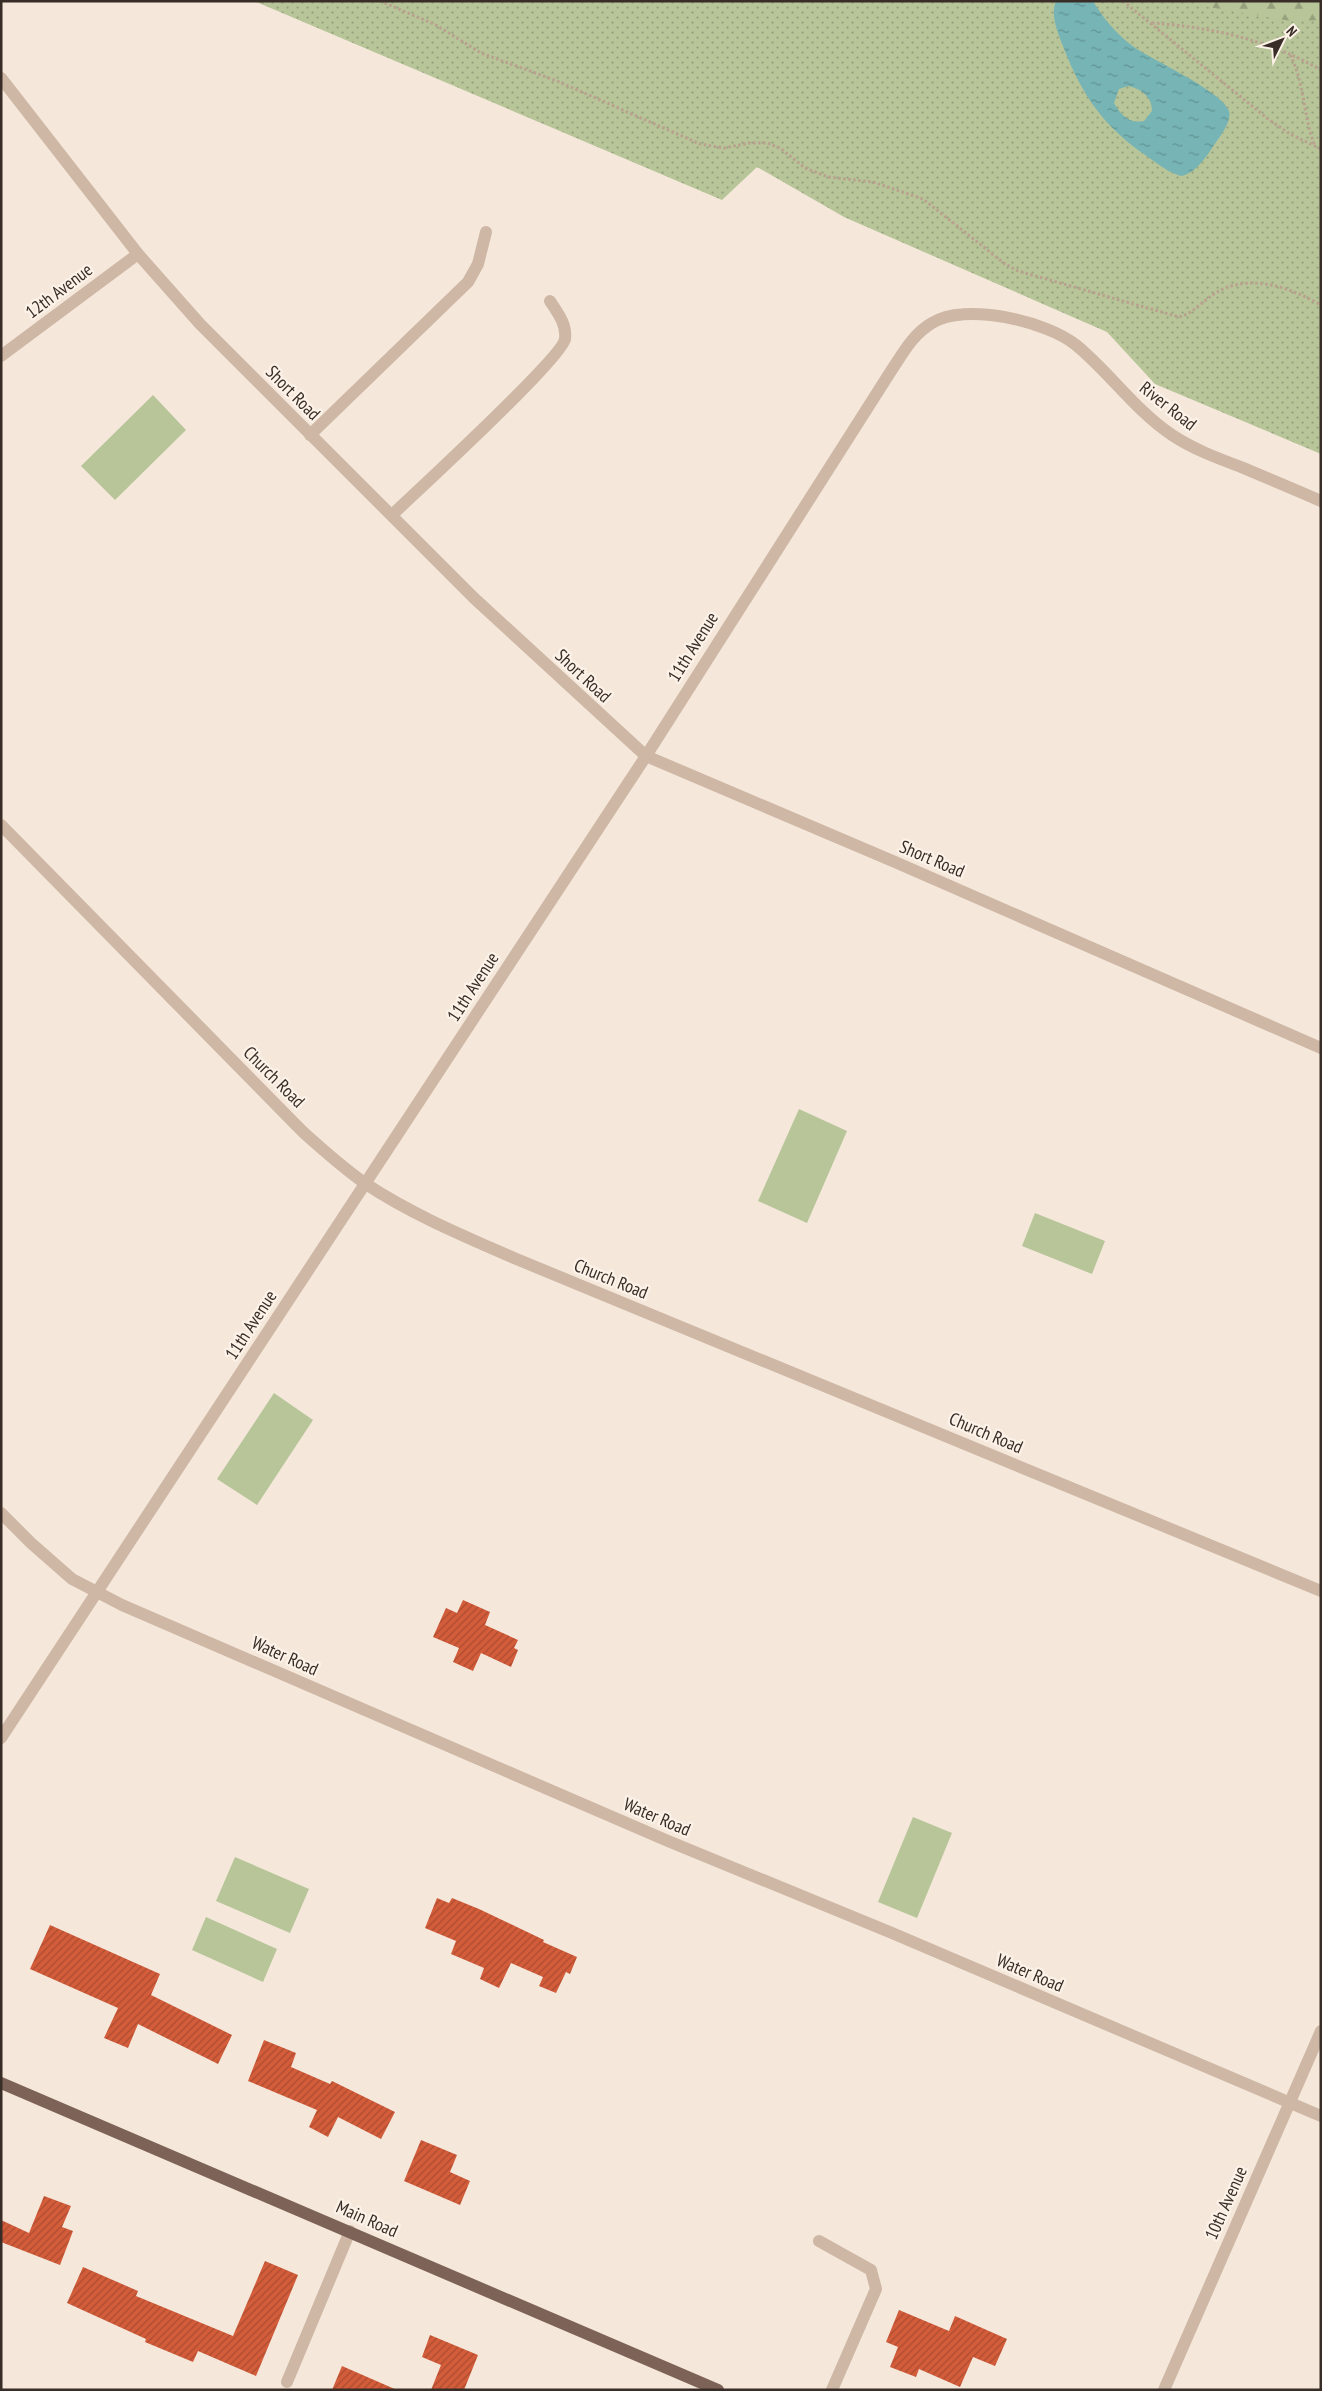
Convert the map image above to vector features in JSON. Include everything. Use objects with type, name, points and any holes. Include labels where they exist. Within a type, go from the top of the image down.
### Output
[{"type":"main road","name":"Main Road","points":[[1,2083],[718,2390]]},
{"type":"street","name":"Short Road","points":[[1,78],[138,254],[200,324],[474,598],[646,756],[1321,1048]]},
{"type":"street","points":[[310,435],[468,282],[478,264],[486,232]]},
{"type":"street","name":"12th Avenue","points":[[1,356],[138,254]]},
{"type":"street","points":[[392,515],[526,385],[560,348],[565,339],[564,323],[550,301]]},
{"type":"street","name":"11th Avenue","points":[[1,1738],[646,756],[913,338],[932,322],[952,315],[982,314],[1008,319]]},
{"type":"street","name":"River Road","points":[[1008,319],[1048,329],[1066,338],[1088,356],[1142,412],[1185,443],[1321,501]]},
{"type":"street","name":"Church Road","points":[[1,826],[303,1132],[332,1158],[365,1183],[411,1210],[514,1258],[1321,1591]]},
{"type":"street","name":"Water Road","points":[[1,1512],[65,1573],[83,1586],[594,1810],[892,1933],[1321,2116]]},
{"type":"street","name":"10th Avenue","points":[[1164,2390],[1321,2031]]},
{"type":"street","points":[[287,2382],[350,2232]]},
{"type":"street","points":[[819,2241],[872,2270],[876,2289],[832,2390]]},
{"type":"path","points":[[380,1],[436,26],[465,44],[497,60],[557,82],[700,144],[724,148],[749,143],[767,143],[780,148],[805,168],[828,177],[873,182],[923,200],[1005,264],[1033,277],[1179,317],[1186,315],[1218,291],[1241,284],[1256,283],[1281,287],[1321,305]]},
{"type":"path","points":[[1123,1],[1268,119],[1321,149]]},
{"type":"path","points":[[1152,23],[1195,26],[1247,39],[1290,54],[1321,70]]},
{"type":"path","points":[[1290,54],[1296,67],[1307,124],[1315,146]]},
{"type":"green space","points":[[254,1],[1321,1],[1321,454],[1155,384],[1107,332],[844,217],[757,167],[722,200]]},
{"type":"green space","points":[[1200,1],[1321,1],[1321,20],[1291,21],[1203,6]]},
{"type":"green space","points":[[153,395],[186,430],[115,500],[81,466]]},
{"type":"green space","points":[[799,1109],[847,1131],[807,1223],[758,1201]]},
{"type":"green space","points":[[1035,1213],[1105,1241],[1092,1274],[1022,1246]]},
{"type":"green space","points":[[274,1393],[313,1420],[257,1505],[217,1479]]},
{"type":"green space","points":[[913,1817],[952,1833],[917,1918],[878,1902]]},
{"type":"green space","points":[[235,1857],[309,1889],[290,1933],[216,1901]]},
{"type":"green space","points":[[206,1917],[277,1949],[263,1982],[192,1950]]},
{"type":"water","points":[[1056,1],[1093,1],[1111,26],[1128,43],[1201,85],[1224,103],[1229,111],[1227,124],[1208,154],[1196,168],[1186,175],[1181,176],[1172,173],[1132,146],[1107,122],[1087,95],[1070,64],[1055,24],[1054,6]],"holes":[[[1128,86],[1145,94],[1152,106],[1152,111],[1144,121],[1139,122],[1126,118],[1114,103],[1119,89]]]},
{"type":"building","points":[[463,1600],[490,1612],[485,1625],[518,1640],[514,1648],[518,1650],[511,1667],[481,1653],[473,1671],[453,1662],[459,1648],[433,1637],[446,1608],[457,1613]]},
{"type":"building","points":[[437,1898],[449,1903],[452,1898],[479,1909],[577,1957],[570,1974],[566,1972],[556,1993],[539,1986],[543,1977],[511,1963],[499,1988],[480,1979],[484,1968],[451,1954],[456,1941],[425,1928]]},
{"type":"building","points":[[50,1925],[160,1974],[151,1995],[232,2035],[218,2064],[138,2024],[128,2048],[104,2038],[118,2008],[30,1969]]},
{"type":"building","points":[[264,2040],[296,2053],[291,2067],[330,2084],[332,2081],[395,2112],[381,2139],[338,2117],[328,2137],[309,2127],[317,2110],[248,2081]]},
{"type":"building","points":[[421,2140],[457,2155],[450,2172],[470,2181],[460,2205],[404,2181]]},
{"type":"building","points":[[44,2196],[71,2206],[62,2227],[73,2231],[60,2265],[1,2242],[1,2220],[29,2233]]},
{"type":"building","points":[[265,2261],[298,2275],[256,2376],[198,2351],[193,2362],[145,2342],[146,2339],[67,2303],[83,2267],[138,2291],[136,2296],[233,2336]]},
{"type":"building","points":[[899,2310],[949,2331],[955,2316],[1007,2339],[995,2366],[973,2357],[960,2387],[919,2369],[916,2377],[890,2367],[898,2347],[886,2342]]},
{"type":"building","points":[[430,2335],[478,2355],[464,2390],[431,2390],[441,2365],[422,2357]]},
{"type":"building","points":[[342,2366],[397,2390],[332,2390]]}]
